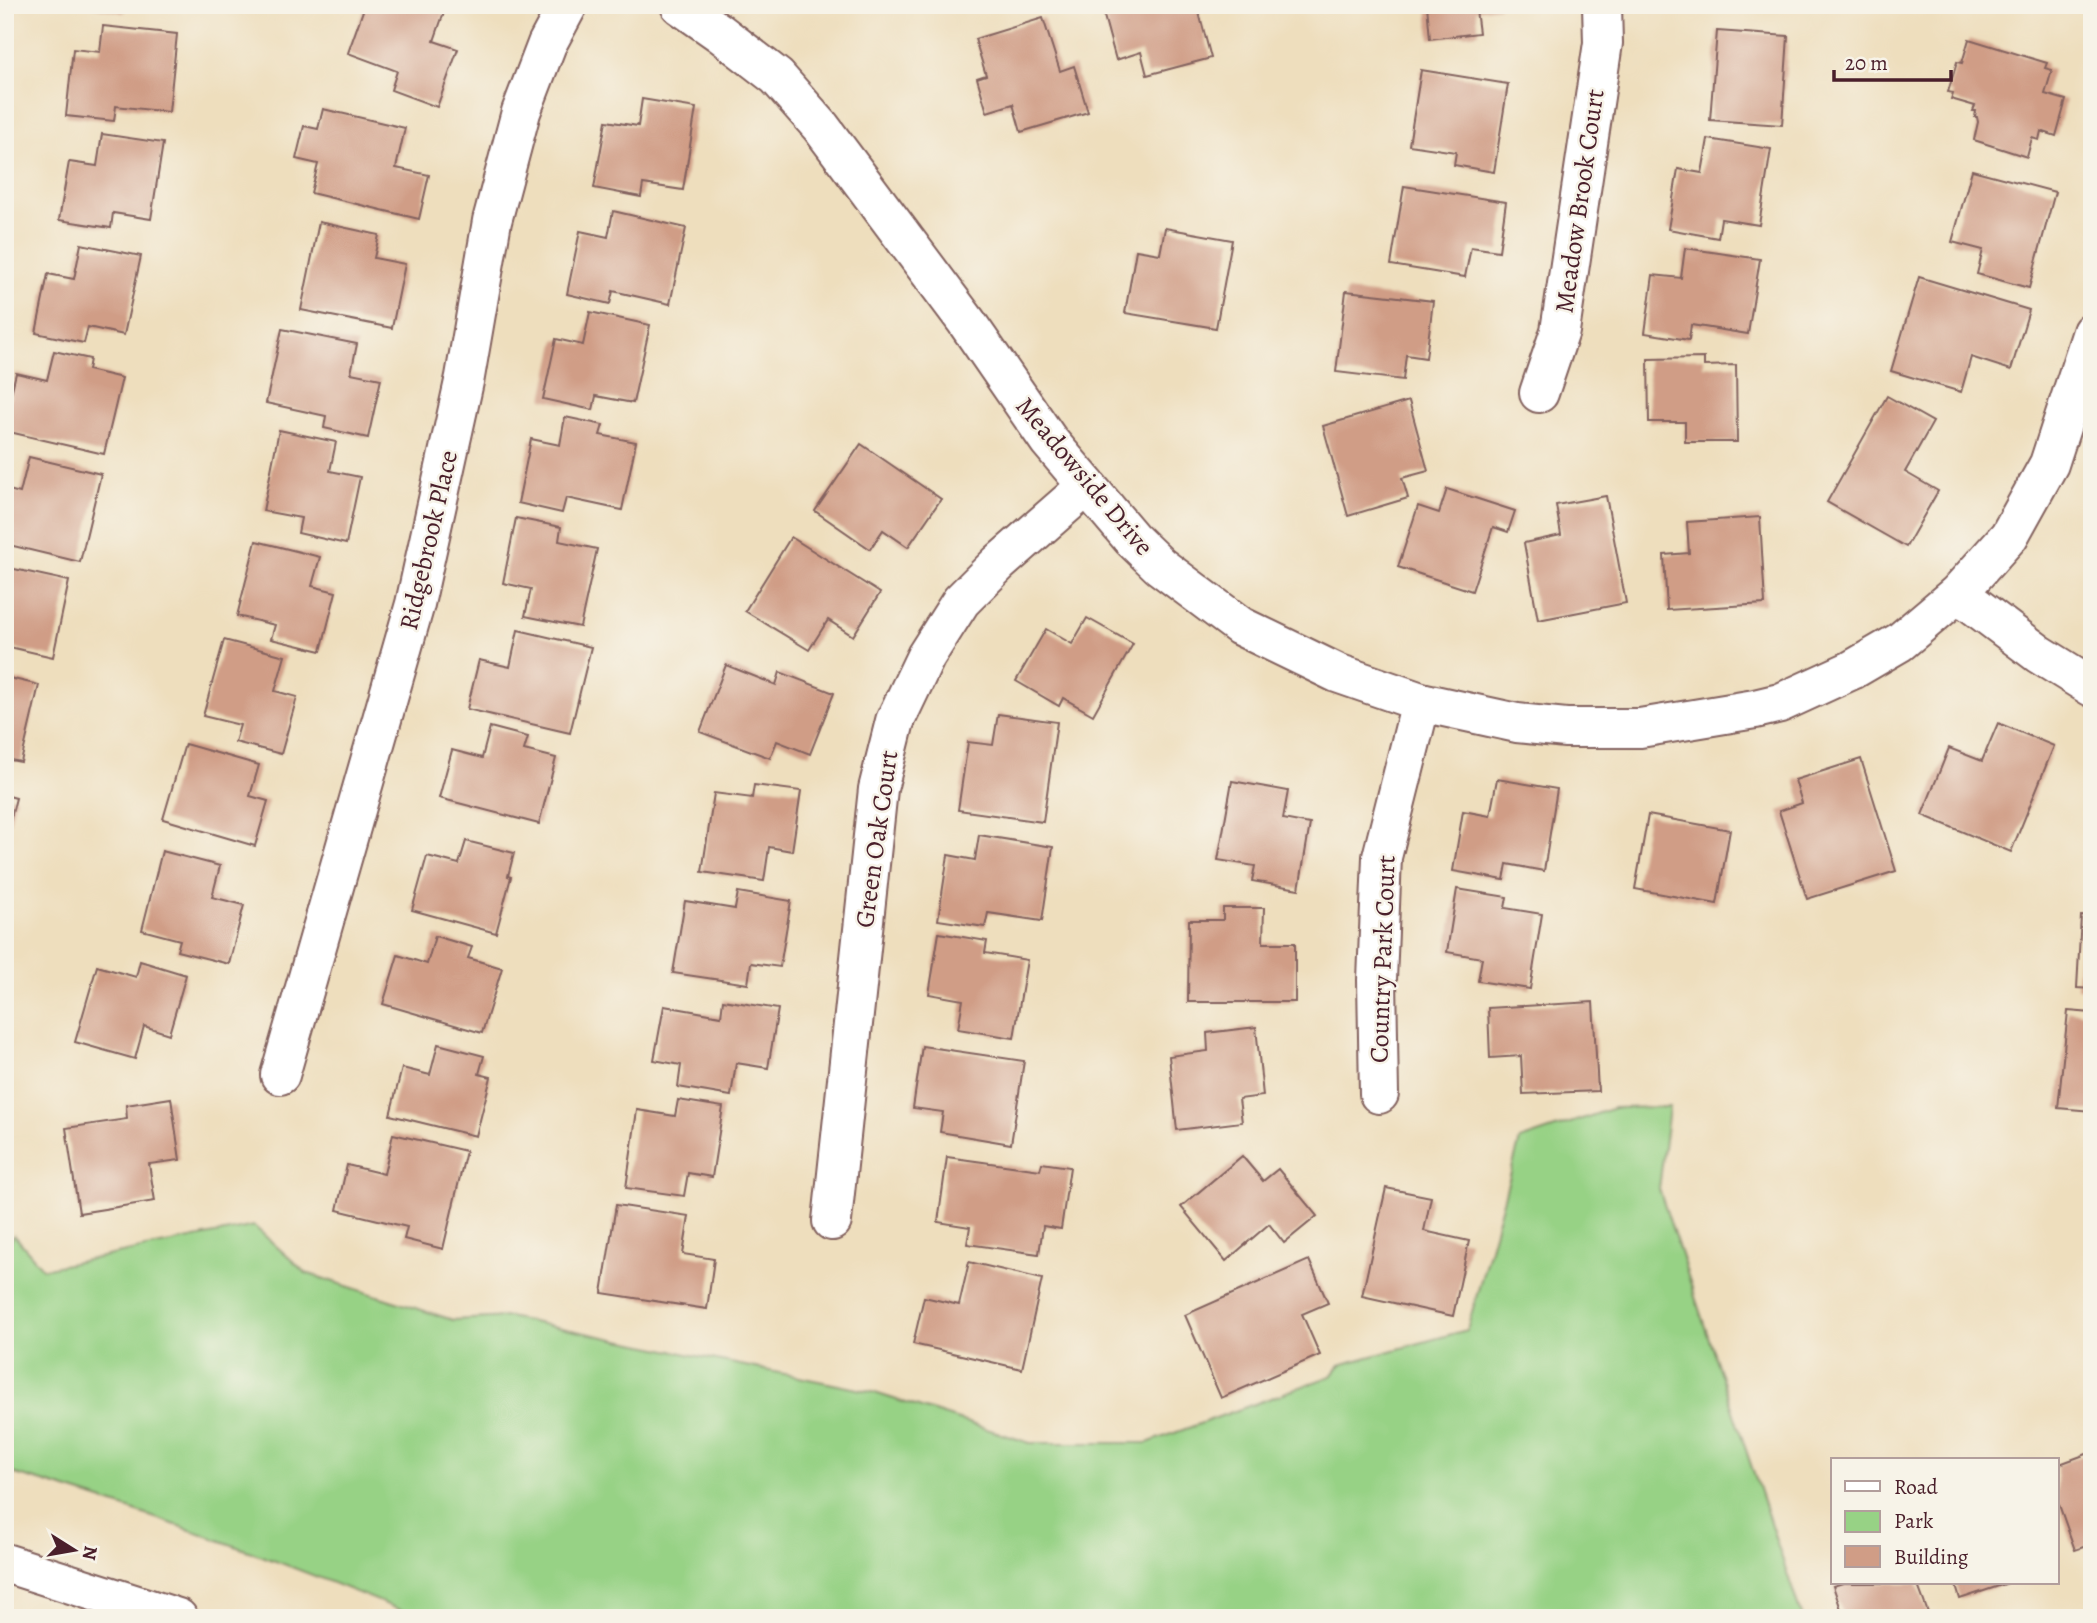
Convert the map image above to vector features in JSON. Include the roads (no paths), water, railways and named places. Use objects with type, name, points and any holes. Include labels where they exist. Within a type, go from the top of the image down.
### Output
[{"type":"street","name":"Ridgebrook Place","points":[[280,1075],[415,604],[465,377],[492,221],[521,113],[547,44],[568,5]]},
{"type":"street","name":"Meadowside Drive","points":[[680,5],[777,77],[821,127],[966,321],[1049,441],[1132,539],[1160,566],[1240,626],[1337,673],[1420,702],[1517,723],[1566,729],[1640,728],[1780,703],[1852,670],[1900,642],[1958,593],[2009,536],[2049,464],[2092,332]]},
{"type":"street","name":"Meadow Brook Court","points":[[1538,393],[1560,331],[1603,43],[1602,5]]},
{"type":"street","name":"Green Oak Court","points":[[832,1221],[878,789],[895,721],[926,656],[961,601],[999,563],[1087,486]]},
{"type":"street","points":[[1958,593],[2039,654],[2092,687]]},
{"type":"street","name":"Country Park Court","points":[[1379,1094],[1377,980],[1382,857],[1420,702]]},
{"type":"street","points":[[5,1563],[178,1618]]}]
